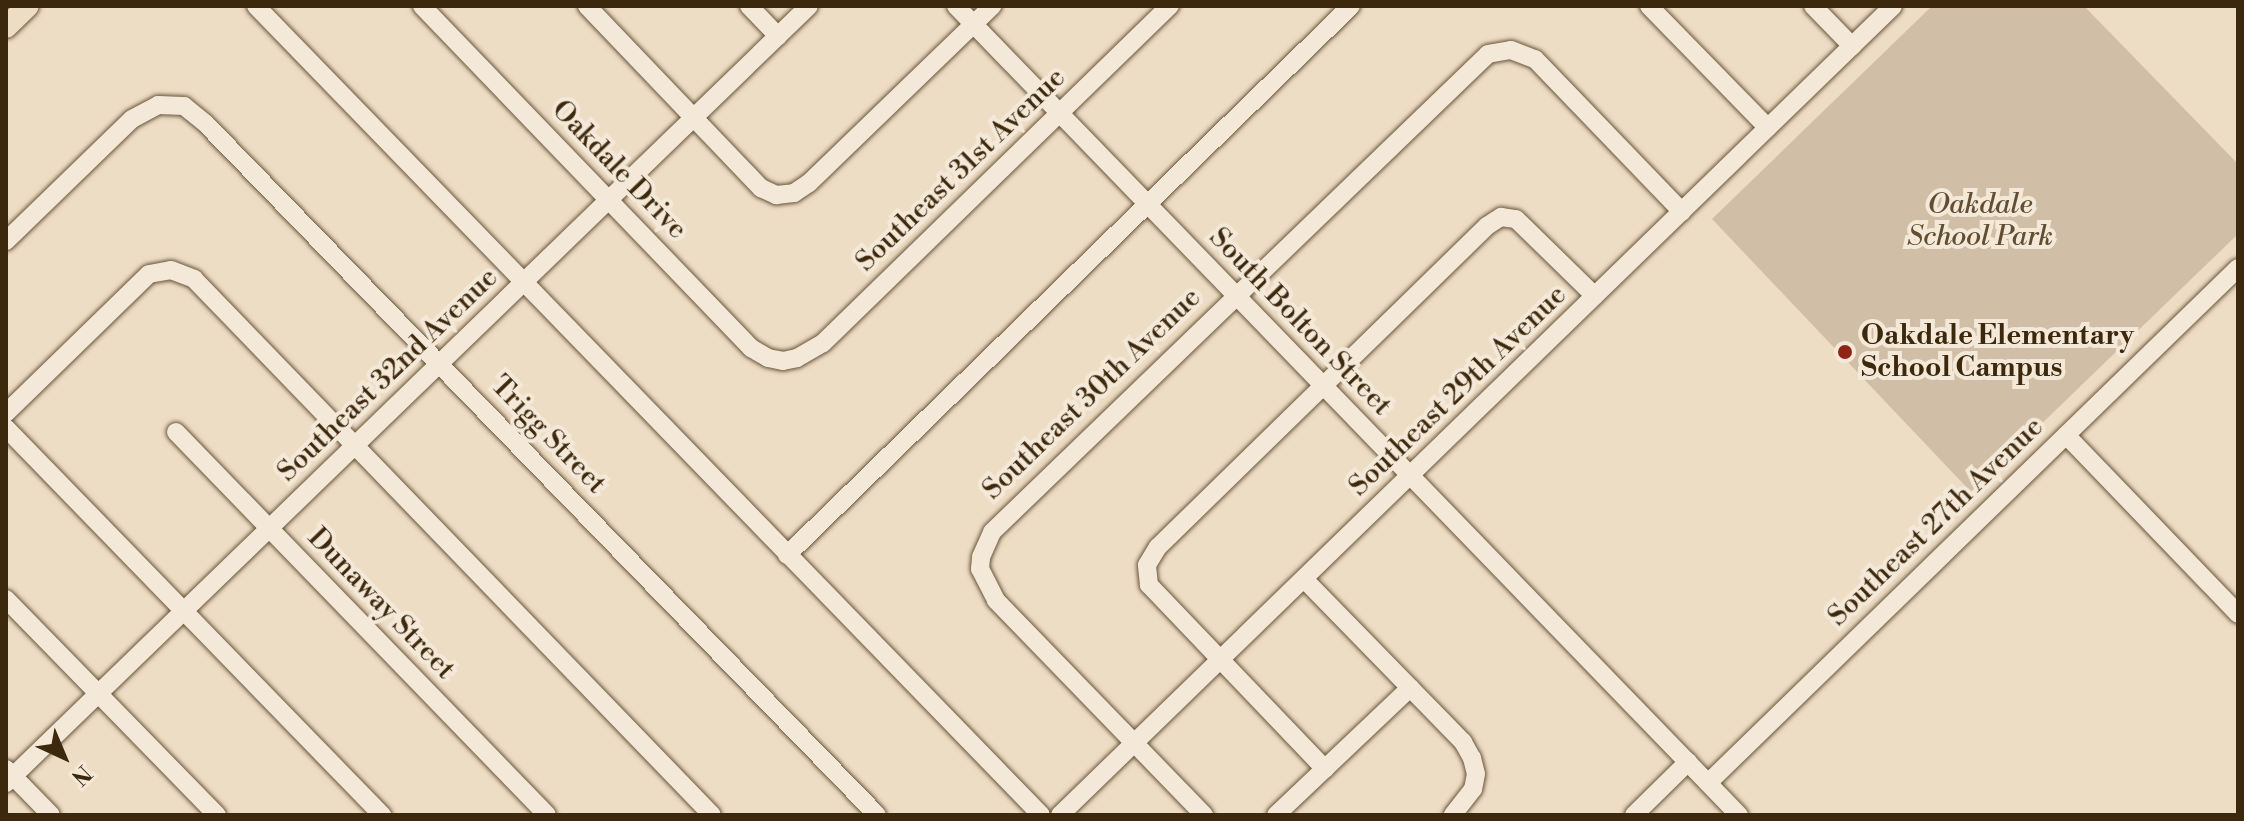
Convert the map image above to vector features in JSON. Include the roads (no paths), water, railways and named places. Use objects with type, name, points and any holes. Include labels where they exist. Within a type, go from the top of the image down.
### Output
[{"type":"main road","points":[[6,27],[28,6]]},
{"type":"street","points":[[256,6],[1041,815]]},
{"type":"street","points":[[587,6],[761,188],[776,195],[794,193],[809,183],[992,6]]},
{"type":"street","points":[[749,6],[778,36]]},
{"type":"street","name":"Southeast 32nd Avenue","points":[[8,776],[99,694],[809,6]]},
{"type":"street","name":"South Bolton Street","points":[[956,6],[1739,815]]},
{"type":"street","name":"Southeast 31st Avenue","points":[[783,361],[797,358],[823,343],[1170,6]]},
{"type":"street","points":[[787,555],[1351,6]]},
{"type":"street","points":[[1649,6],[1768,128]]},
{"type":"street","points":[[1813,6],[1852,46]]},
{"type":"street","name":"Southeast 29th Avenue","points":[[1060,815],[1893,6]]},
{"type":"street","name":"Oakdale Drive","points":[[424,7],[751,348],[768,358],[783,361]]},
{"type":"street","name":"Southeast 30th Avenue","points":[[1134,744],[996,600],[980,569],[985,545],[1001,521],[1474,63],[1488,54],[1511,50],[1524,53],[1542,65],[1682,212]]},
{"type":"street","name":"Trigg Street","points":[[6,241],[132,119],[158,105],[172,103],[184,106],[206,124],[877,815]]},
{"type":"street","points":[[1325,769],[1149,585],[1147,565],[1158,547],[1487,226],[1501,217],[1516,219],[1595,296]]},
{"type":"street","points":[[6,413],[149,274],[171,270],[194,279],[712,815]]},
{"type":"street","name":"Southeast 27th Avenue","points":[[1708,783],[2237,271]]},
{"type":"street","points":[[6,428],[382,815]]},
{"type":"street","name":"Dunaway Street","points":[[176,432],[547,815]]},
{"type":"street","points":[[2066,435],[2238,614]]},
{"type":"street","points":[[1304,579],[1463,742],[1476,774],[1473,789],[1453,815]]},
{"type":"street","points":[[6,599],[217,815]]},
{"type":"street","points":[[1276,815],[1410,688]]},
{"type":"street","points":[[1134,744],[1204,815]]},
{"type":"street","points":[[1634,815],[1688,762]]},
{"type":"street","points":[[8,776],[51,815]]},
{"type":"place","name":"Oakdale Elementary School Campus","points":[[1845,352]]},
{"type":"park label","name":"Oakdale School Park","points":[[1980,221]]}]
